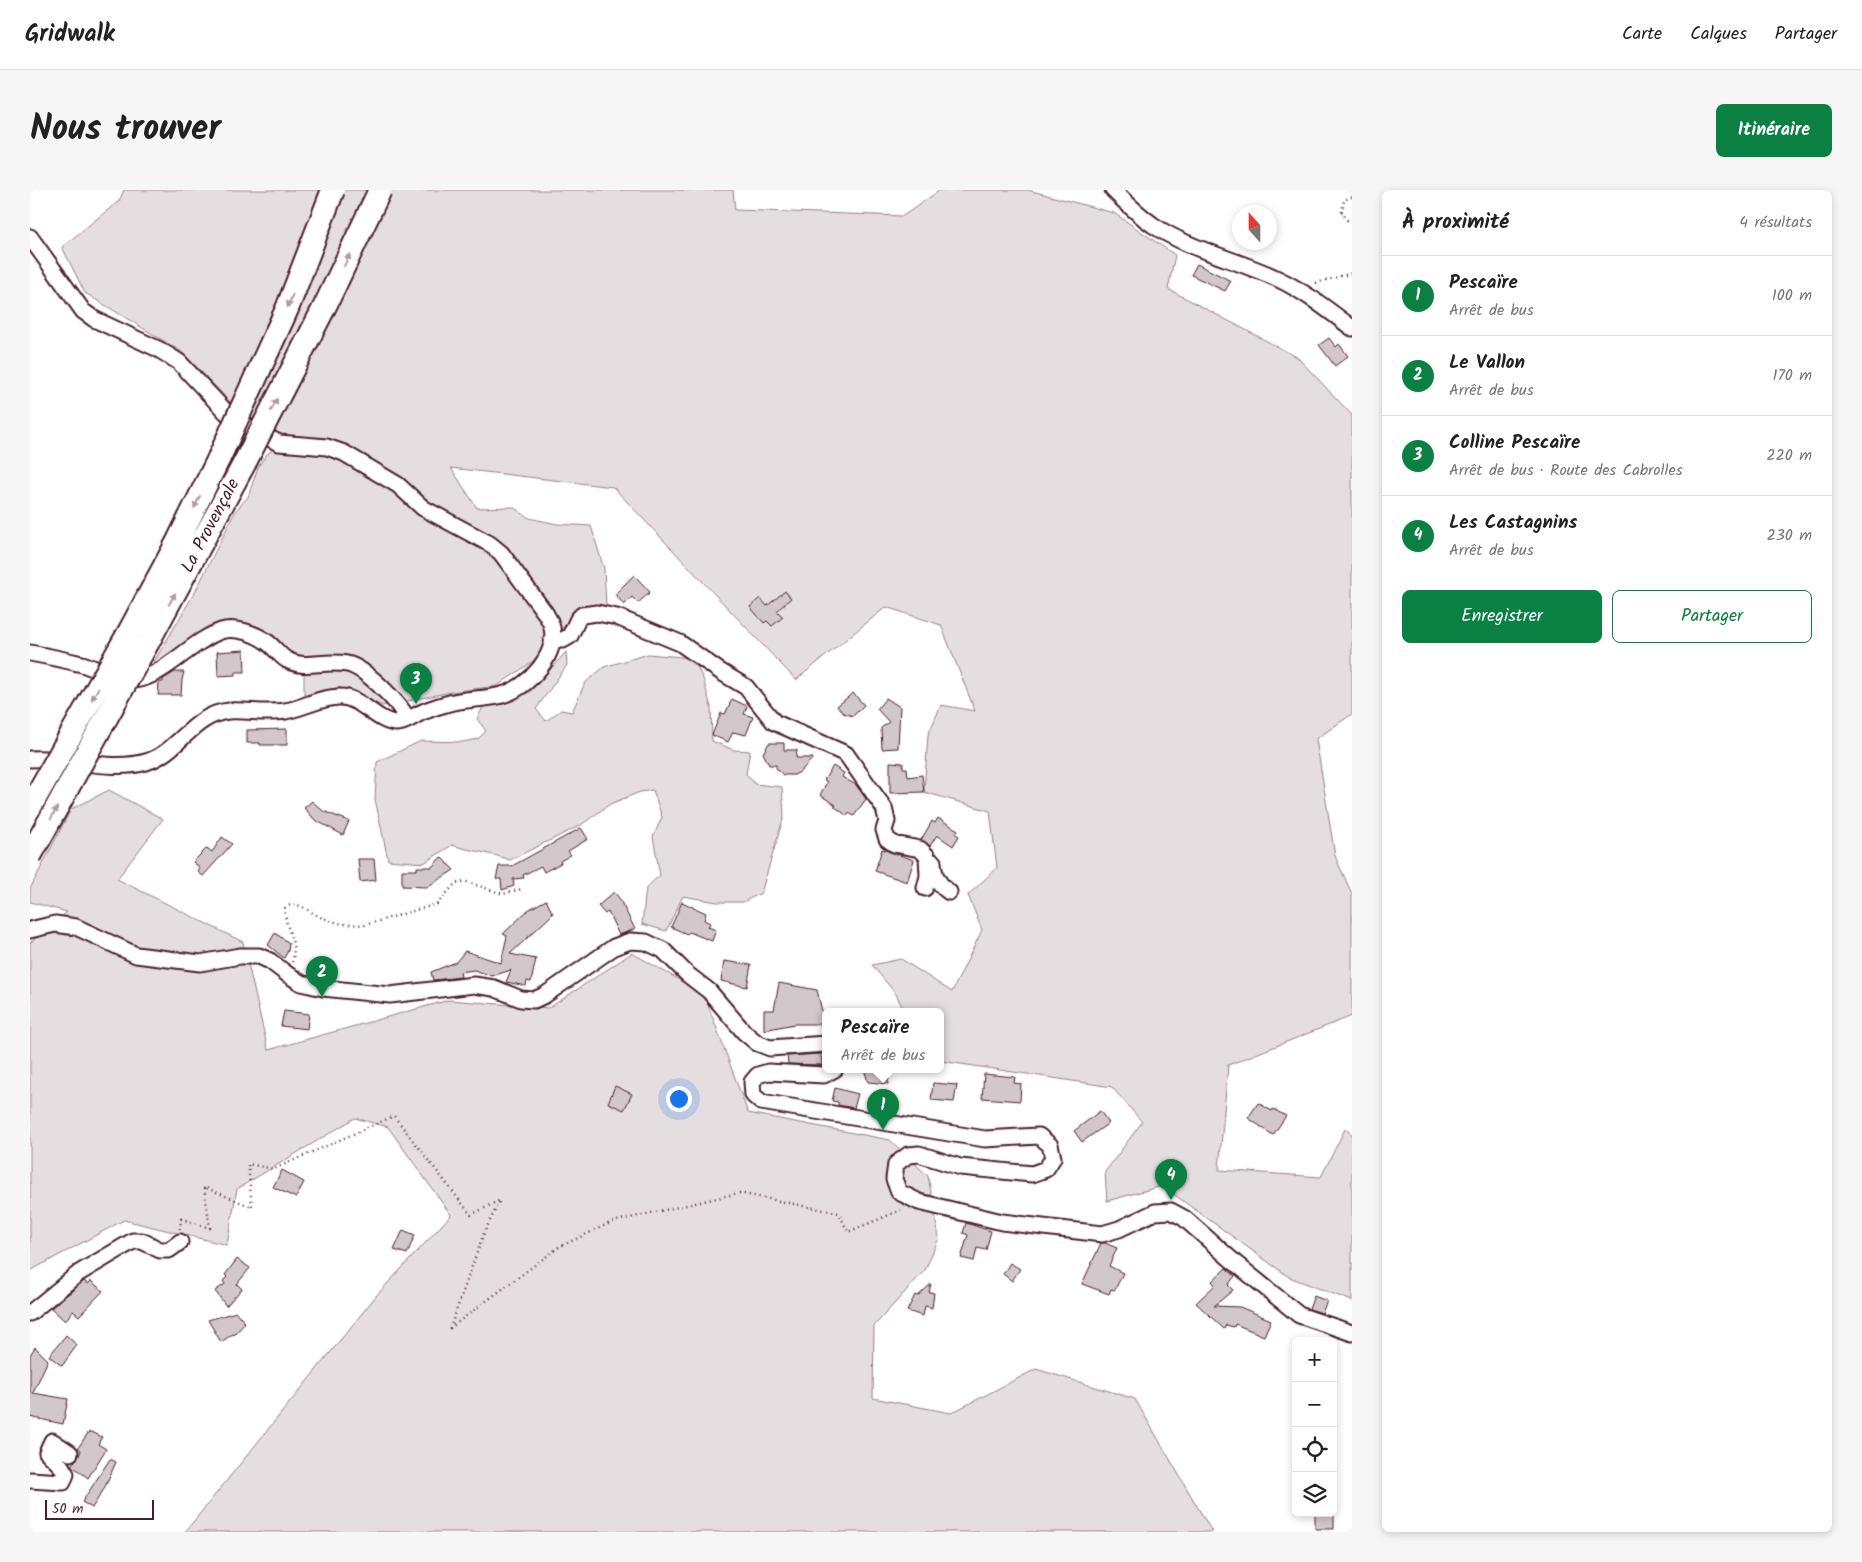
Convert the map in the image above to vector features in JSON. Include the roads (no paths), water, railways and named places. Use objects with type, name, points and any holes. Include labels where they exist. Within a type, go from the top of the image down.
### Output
[{"type":"highway","name":"La Provençale","points":[[30,856],[138,639],[176,545],[219,458],[287,309],[333,190]]},
{"type":"highway","name":"La Provençale","points":[[30,807],[138,639],[244,464],[324,308],[380,190]]},
{"type":"street","points":[[1113,190],[1154,226],[1191,245],[1274,277],[1302,291],[1352,328]]},
{"type":"street","points":[[30,237],[83,311],[94,319],[158,349],[179,362],[227,413],[243,424],[279,442],[327,447],[344,453],[398,485],[423,508],[490,544],[500,553],[552,624],[552,639],[549,653],[534,674],[518,689],[502,695],[449,703],[424,711],[398,723],[386,721],[355,700],[342,697],[328,697],[288,710],[269,713],[228,711],[210,716],[192,727],[164,753],[149,762],[130,766],[30,758]]},
{"type":"street","points":[[552,639],[563,640],[570,636],[582,615],[597,613],[617,617],[680,643],[746,687],[774,722],[846,754],[884,808],[887,821],[884,830],[887,839],[894,844],[920,849],[927,856],[933,857],[936,878],[940,886],[948,892]]},
{"type":"street","points":[[30,653],[82,664],[131,680],[149,677],[203,639],[223,630],[246,632],[267,642],[287,660],[299,664],[312,666],[330,663],[348,664],[361,670],[386,692],[402,709],[408,719]]},
{"type":"street","points":[[924,888],[928,876],[927,856]]},
{"type":"street","points":[[30,930],[54,924],[76,927],[136,955],[200,963],[240,956],[259,956],[270,960],[301,983],[323,988],[390,995],[474,985],[494,988],[521,999],[534,1000],[545,995],[614,947],[630,941],[646,942],[663,950],[687,974],[709,991],[744,1032],[757,1043],[770,1048],[822,1044]]},
{"type":"street","points":[[829,1073],[824,1076],[768,1072],[758,1075],[752,1082],[753,1095],[760,1102],[985,1139],[1040,1136],[1050,1145],[1053,1158],[1046,1169],[1032,1174],[960,1167],[919,1154],[908,1154],[896,1164],[894,1179],[899,1192],[919,1202],[1002,1222],[1102,1234],[1119,1229],[1154,1212],[1171,1211],[1184,1218],[1298,1315],[1352,1332]]},
{"type":"street","points":[[30,1313],[79,1273],[134,1241],[142,1241],[160,1250],[169,1250],[180,1242]]},
{"type":"street","points":[[30,1480],[63,1482],[66,1474],[47,1452],[52,1441],[70,1453]]},
{"type":"place","name":"Colline Pescaïre","points":[[416,704]]},
{"type":"place","name":"Le Vallon","points":[[322,997]]},
{"type":"place","name":"Pescaïre","points":[[883,1130]]},
{"type":"place","name":"Les Castagnins","points":[[1171,1200]]}]
